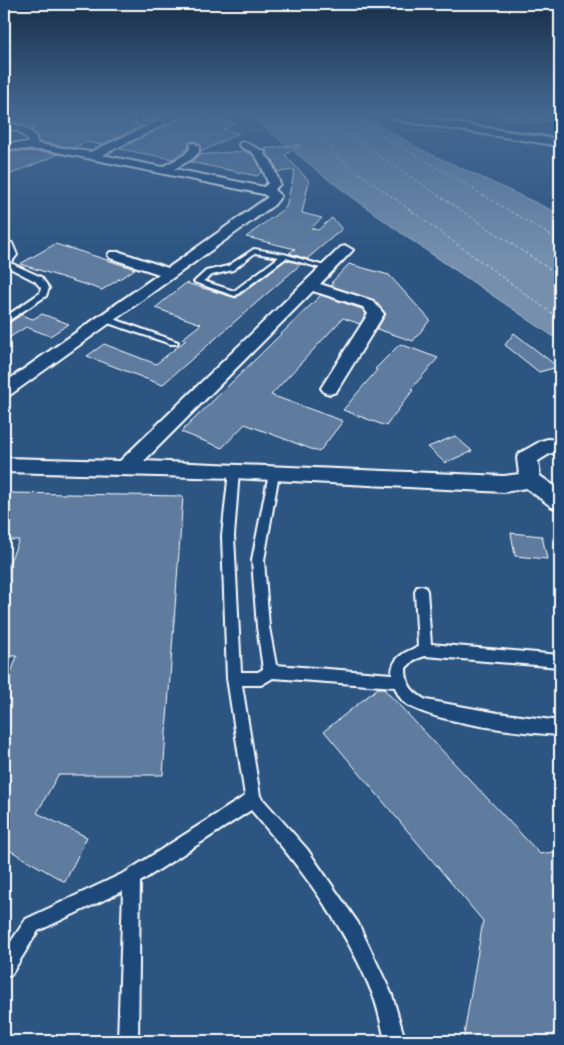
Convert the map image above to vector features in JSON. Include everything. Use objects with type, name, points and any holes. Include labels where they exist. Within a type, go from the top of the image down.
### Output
[{"type":"street","points":[[4,391],[270,202],[275,196],[268,190],[122,162]]},
{"type":"street","points":[[164,170],[178,162]]},
{"type":"street","points":[[266,162],[274,184],[268,190]]},
{"type":"street","points":[[4,245],[7,246],[10,255],[4,262]]},
{"type":"street","points":[[126,468],[346,250]]},
{"type":"street","points":[[115,255],[170,273]]},
{"type":"street","points":[[310,285],[368,304],[376,314],[330,388]]},
{"type":"street","points":[[530,480],[527,458],[548,446],[560,447]]},
{"type":"street","points":[[4,465],[234,471],[504,484],[530,480],[560,501]]},
{"type":"lane","points":[[283,257],[235,294],[198,282],[212,272],[230,268],[250,252],[258,251],[283,257],[327,268]]},
{"type":"lane","points":[[4,262],[38,280],[45,288],[44,294],[8,319]]},
{"type":"lane","points":[[105,319],[174,342]]},
{"type":"lane","points":[[234,471],[228,536],[234,678],[253,800],[301,854],[352,929],[384,995],[394,1041]]},
{"type":"lane","points":[[270,671],[263,627],[258,560],[274,473]]},
{"type":"lane","points":[[421,591],[425,650]]},
{"type":"lane","points":[[560,660],[425,650],[409,656],[399,666],[398,681],[414,702],[431,708],[532,726],[560,728]]},
{"type":"lane","points":[[234,678],[261,679],[270,671],[398,681]]},
{"type":"lane","points":[[4,968],[32,925],[132,878],[253,800]]},
{"type":"lane","points":[[128,1041],[132,878]]},
{"type":"water","points":[[306,162],[448,162],[560,214],[560,341],[408,238]]},
{"type":"building","points":[[4,162],[40,162],[4,177]]},
{"type":"building","points":[[190,162],[257,162],[262,172],[257,176]]},
{"type":"building","points":[[274,162],[291,162],[309,181],[302,213],[322,218],[311,228],[318,230],[332,218],[342,229],[307,259],[289,253],[295,249],[246,237],[286,207],[295,170],[278,172]]},
{"type":"building","points":[[55,244],[135,269],[102,290],[20,264]]},
{"type":"building","points":[[286,260],[301,264],[162,385],[87,356],[104,344],[156,364],[186,340],[182,339],[201,324],[155,308],[186,283],[236,298]]},
{"type":"building","points":[[349,264],[389,275],[430,320],[413,341],[377,329],[386,314],[374,300],[331,286],[333,283],[331,283]]},
{"type":"building","points":[[321,295],[362,309],[366,314],[360,324],[343,318],[271,395],[343,421],[319,452],[245,424],[222,448],[181,432]]},
{"type":"building","points":[[42,314],[69,324],[50,336],[26,327],[4,341],[4,322],[9,323],[21,315],[33,319]]},
{"type":"building","points":[[514,333],[558,367],[539,372],[505,345]]},
{"type":"building","points":[[400,344],[438,358],[411,389],[413,390],[386,426],[343,410],[377,370],[375,369]]},
{"type":"building","points":[[455,436],[472,451],[445,463],[428,447]]},
{"type":"building","points":[[11,493],[183,496],[163,775],[58,775],[37,813],[87,837],[65,882],[4,847],[4,694],[17,656],[4,656],[4,575],[19,540],[4,540],[4,499]]},
{"type":"building","points":[[511,533],[542,536],[547,559],[515,556]]},
{"type":"building","points":[[378,688],[383,688],[540,854],[560,851],[560,1041],[463,1041],[483,921],[324,731]]},
{"type":"ferry route","points":[[344,162],[560,319]]},
{"type":"ferry route","points":[[388,162],[560,276]]},
{"type":"ferry route","points":[[427,162],[560,241]]}]
